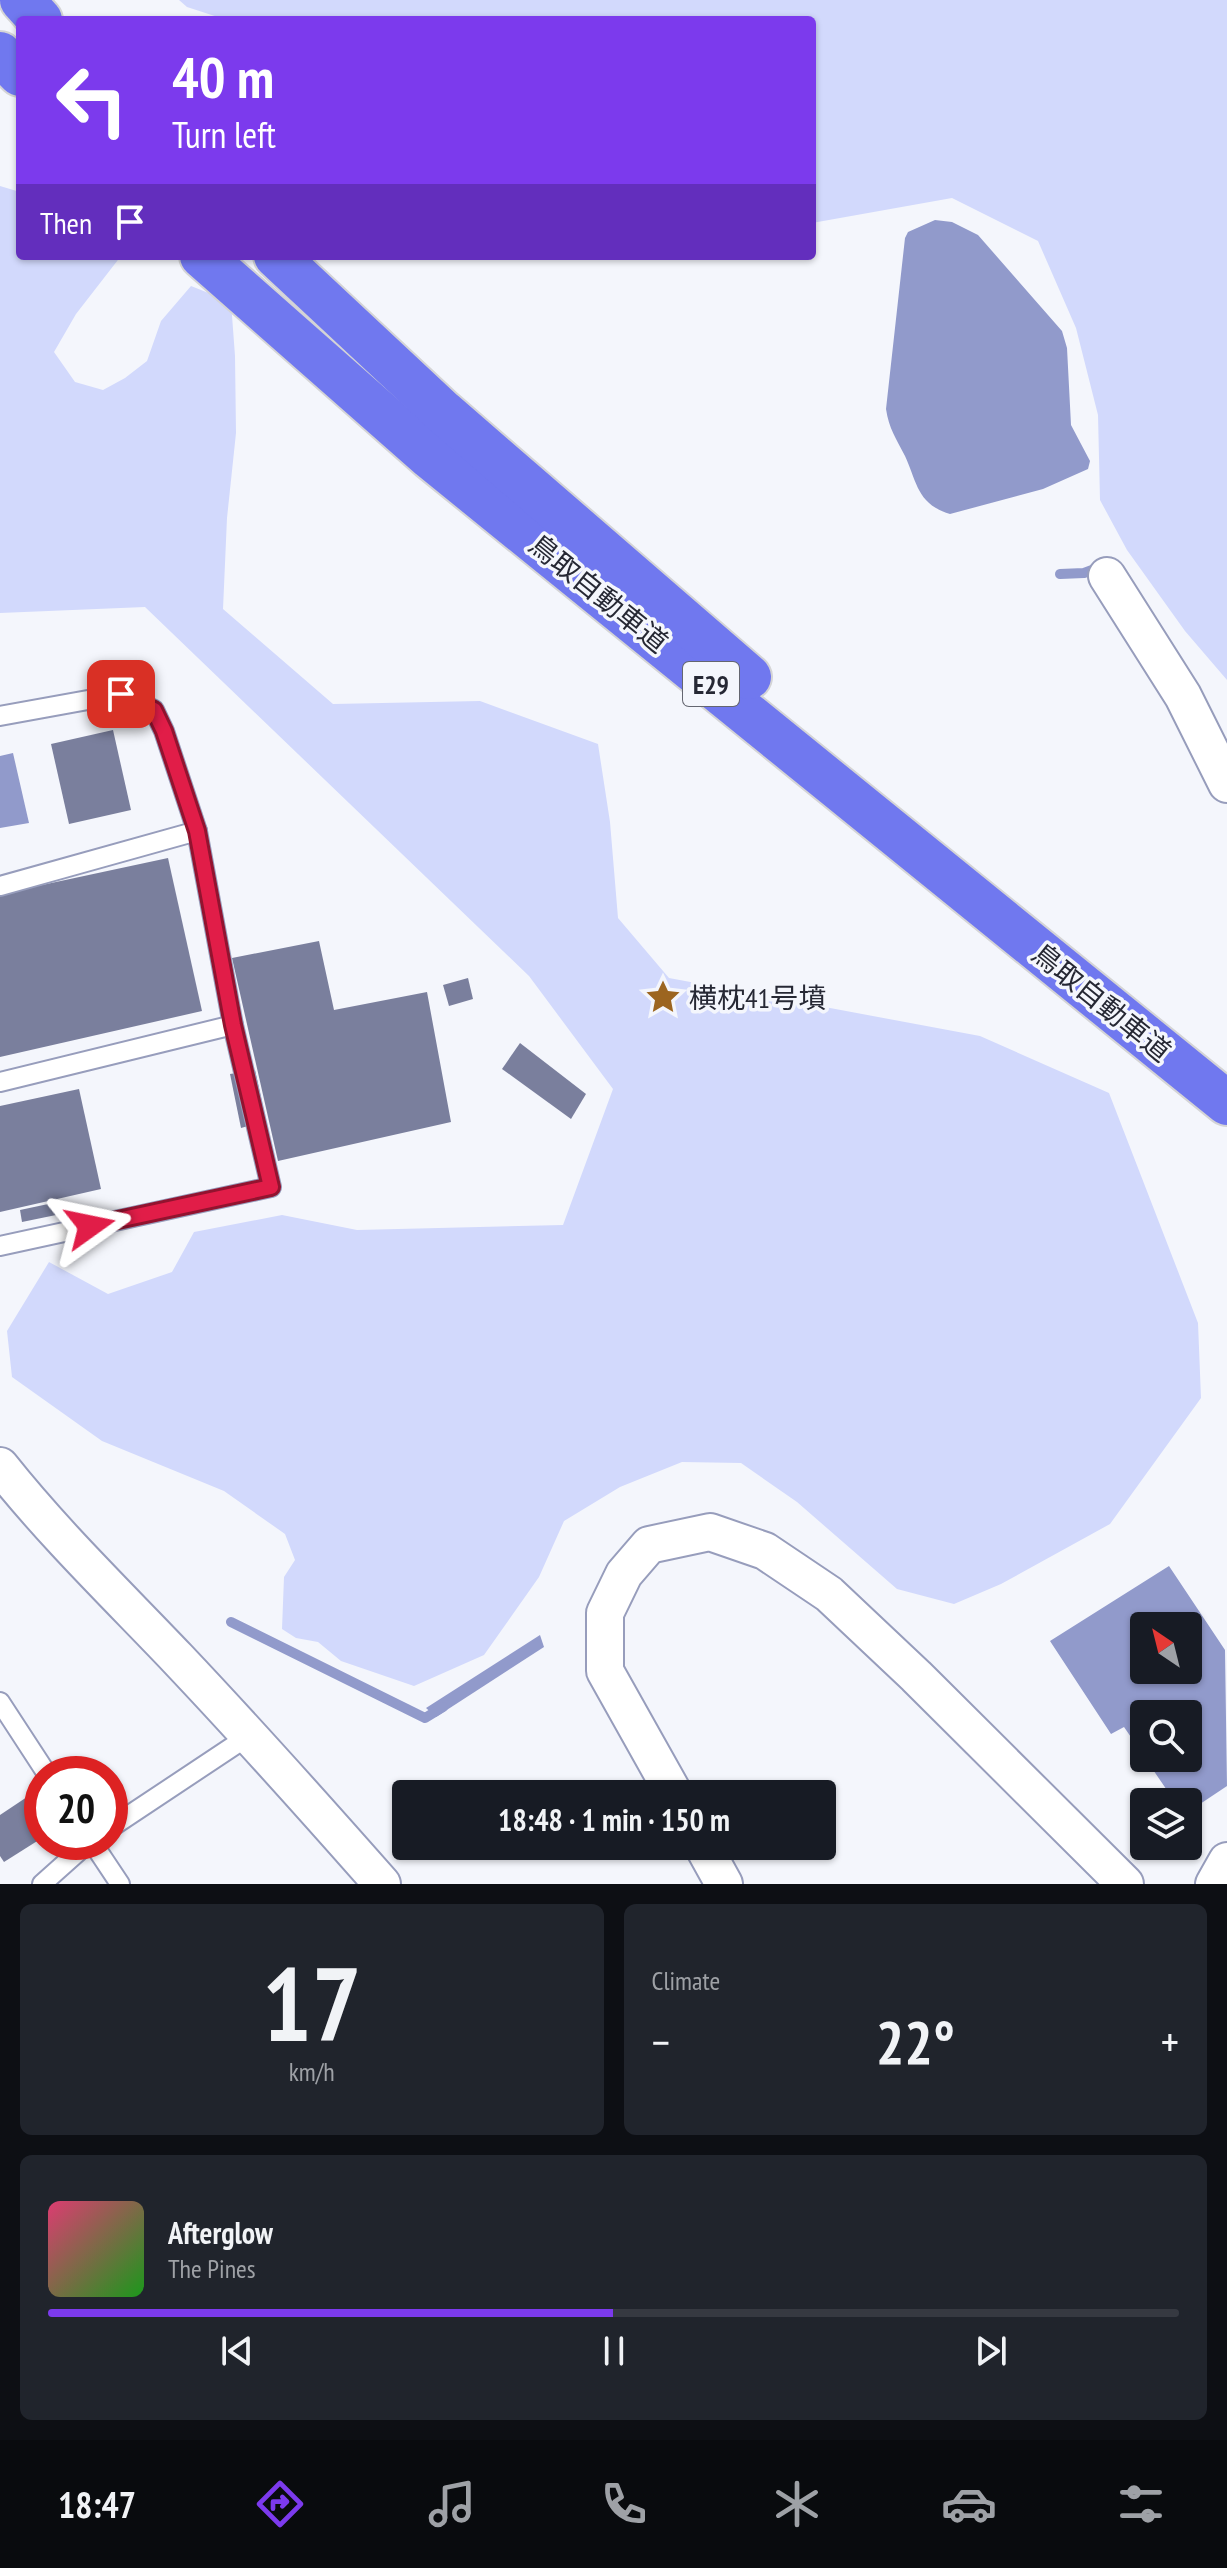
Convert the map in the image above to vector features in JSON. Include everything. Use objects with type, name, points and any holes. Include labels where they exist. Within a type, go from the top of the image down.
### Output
[{"type":"highway","points":[[22,0],[36,16]]},
{"type":"highway","points":[[0,54],[16,70]]},
{"type":"highway","name":"鳥取自動車道","points":[[207,260],[430,457],[1227,1103]]},
{"type":"highway","name":"鳥取自動車道","points":[[280,260],[443,412],[920,824],[1227,1070]]},
{"type":"street","points":[[1107,576],[1183,696],[1227,784]]},
{"type":"street","points":[[0,1466],[54,1528],[250,1735],[382,1884]]},
{"type":"street","points":[[666,1780],[605,1671],[605,1613],[624,1574],[649,1545],[710,1532],[765,1551],[829,1594],[1125,1884]]},
{"type":"street","points":[[711,1860],[724,1884]]},
{"type":"street","points":[[1214,1884],[1227,1861]]},
{"type":"lane","points":[[0,716],[121,694],[154,710],[197,831],[233,1025],[271,1187],[0,1246]]},
{"type":"lane","points":[[0,886],[197,831]]},
{"type":"lane","points":[[0,1082],[233,1025]]},
{"type":"lane","points":[[0,1702],[35,1756]]},
{"type":"lane","points":[[128,1816],[250,1735]]},
{"type":"lane","points":[[42,1884],[69,1860]]},
{"type":"lane","points":[[103,1860],[120,1884]]},
{"type":"shaded area","points":[[179,0],[1227,0],[1227,680],[1185,631],[1127,550],[1100,500],[1098,415],[1076,328],[1038,241],[952,198],[816,222],[816,16],[215,16],[187,7]]},
{"type":"shaded area","points":[[0,186],[16,191],[16,260],[118,260],[76,314],[54,352],[75,382],[103,390],[147,361],[161,321],[191,286],[231,302],[236,433],[227,518],[223,609],[333,704],[480,701],[598,744],[610,822],[618,918],[669,978],[980,1036],[1109,1093],[1198,1323],[1201,1398],[1110,1524],[1001,1584],[954,1604],[897,1589],[797,1502],[741,1463],[682,1462],[620,1487],[564,1521],[539,1577],[484,1655],[414,1686],[341,1661],[318,1642],[296,1638],[282,1629],[284,1577],[295,1560],[285,1534],[224,1491],[102,1441],[12,1377],[7,1331],[49,1262],[108,1294],[172,1272],[194,1232],[282,1215],[357,1230],[563,1225],[613,1089],[529,976],[145,607],[0,613]]},
{"type":"shaded area","points":[[935,220],[952,222],[978,235],[1062,331],[1067,348],[1071,425],[1090,461],[1088,469],[1043,489],[950,514],[924,498],[891,428],[886,409],[905,238],[908,232]]},
{"type":"shaded area","points":[[13,753],[29,823],[0,828],[0,756]]},
{"type":"shaded area","points":[[1169,1566],[1200,1612],[1130,1612],[1130,1684],[1202,1684],[1202,1616],[1225,1650],[1227,1786],[1202,1803],[1202,1788],[1165,1788],[1155,1772],[1202,1772],[1202,1700],[1130,1700],[1130,1736],[1124,1727],[1111,1734],[1050,1641]]},
{"type":"shaded area","points":[[540,1635],[544,1647],[436,1717],[426,1708]]},
{"type":"building","points":[[113,730],[131,810],[69,824],[51,744]]},
{"type":"building","points":[[168,858],[202,1011],[0,1057],[0,894]]},
{"type":"building","points":[[319,941],[334,1010],[427,992],[451,1122],[278,1161],[232,958]]},
{"type":"building","points":[[468,978],[473,999],[449,1006],[443,985]]},
{"type":"building","points":[[520,1043],[586,1094],[571,1119],[502,1069]]},
{"type":"building","points":[[255,1070],[266,1121],[241,1128],[230,1074]]},
{"type":"building","points":[[79,1089],[101,1189],[0,1212],[0,1106]]},
{"type":"building","points":[[53,1203],[56,1215],[22,1222],[20,1210]]},
{"type":"building","points":[[24,1799],[24,1849],[4,1862],[0,1856],[0,1815]]},
{"type":"waterway","points":[[1060,574],[1084,573],[1100,567]]},
{"type":"waterway","points":[[231,1622],[425,1718],[443,1707]]},
{"type":"place","name":"横枕41号墳","points":[[663,997]]},
{"type":"route","points":[[90,1226],[271,1187],[233,1025],[197,831],[154,710],[121,694]]}]
